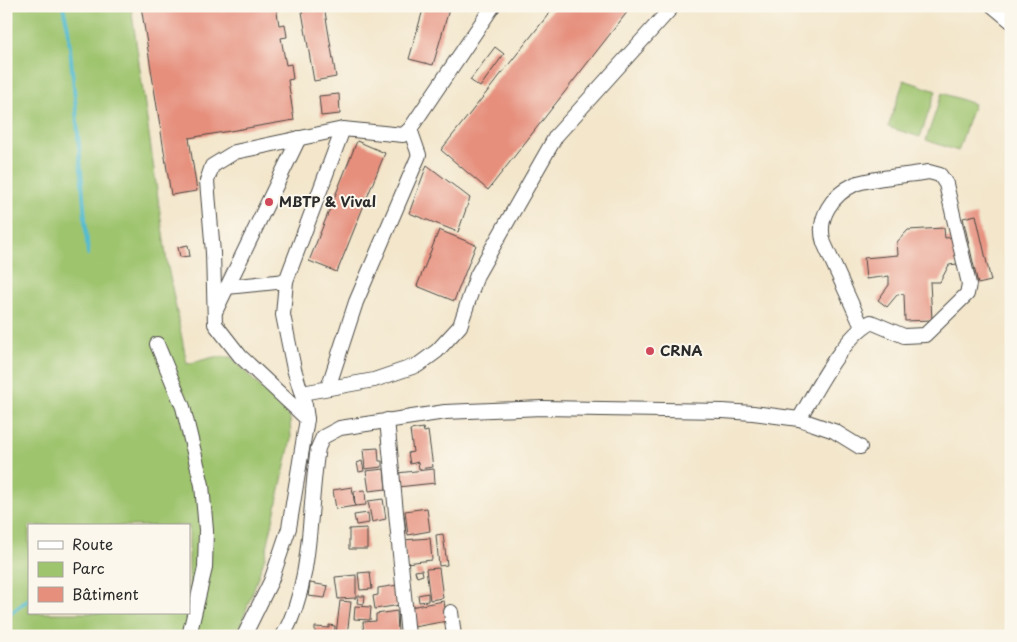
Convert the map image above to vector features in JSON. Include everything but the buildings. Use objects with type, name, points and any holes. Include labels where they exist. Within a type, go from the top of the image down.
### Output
[{"type":"street","points":[[307,419],[240,356],[215,324],[207,181],[212,166],[235,152],[343,129],[402,135],[410,129],[494,6]]},
{"type":"street","points":[[302,393],[374,380],[418,366],[438,351],[460,326],[477,275],[556,136],[673,6]]},
{"type":"street","points":[[993,6],[1011,21]]},
{"type":"street","points":[[244,636],[271,581],[289,528],[307,419],[283,316],[286,281],[343,129]]},
{"type":"street","points":[[328,388],[356,302],[419,155],[410,129]]},
{"type":"street","points":[[215,311],[299,138]]},
{"type":"street","points":[[799,419],[827,370],[862,327],[871,322],[904,336],[926,335],[967,294],[969,284],[946,184],[940,175],[928,172],[856,184],[836,196],[824,214],[820,230],[824,243],[862,327]]},
{"type":"street","points":[[227,287],[286,281]]},
{"type":"street","points":[[157,344],[183,407],[202,485],[206,530],[205,568],[189,636]]},
{"type":"street","points":[[286,633],[306,560],[318,448],[323,437],[331,431],[387,420],[445,412],[542,408],[723,411],[799,419],[834,431],[860,447]]},
{"type":"street","points":[[387,420],[408,636]]},
{"type":"street","points":[[451,612],[454,636]]},
{"type":"green space","points":[[6,6],[131,6],[167,262],[187,364],[214,357],[231,357],[290,418],[291,439],[265,557],[237,636],[6,636]]},
{"type":"green space","points":[[904,80],[936,91],[920,137],[888,127]]},
{"type":"green space","points":[[942,93],[974,104],[958,151],[926,140]]},
{"type":"waterway","points":[[63,6],[68,28],[88,254]]},
{"type":"waterway","points":[[6,617],[28,600]]},
{"type":"place","name":"MBTP & Vival","points":[[269,202]]},
{"type":"place","name":"CRNA","points":[[650,351]]}]
